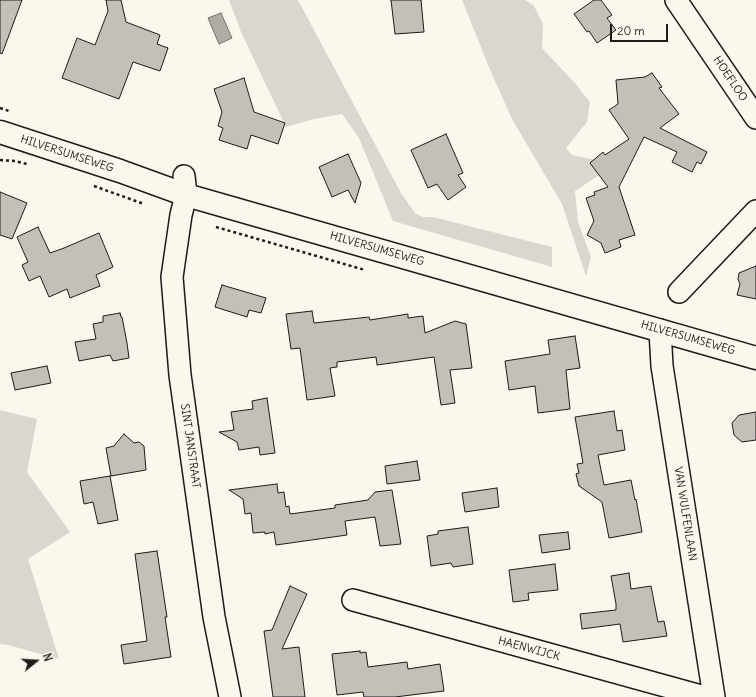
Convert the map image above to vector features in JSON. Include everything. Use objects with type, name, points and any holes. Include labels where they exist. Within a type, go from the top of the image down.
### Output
[{"type":"main road","name":"HILVERSUMSEWEG","points":[[0,132],[120,171],[186,186],[756,358]]},
{"type":"street","name":"HOEFLOO","points":[[676,0],[756,118]]},
{"type":"street","name":"SINT JANSTRAAT","points":[[186,186],[172,277],[180,375],[214,617],[230,697]]},
{"type":"street","points":[[679,292],[756,211]]},
{"type":"street","name":"VAN WULFENLAAN","points":[[660,330],[662,366],[714,697]]},
{"type":"street","name":"HAENWIJCK","points":[[353,600],[705,697]]},
{"type":"path","name":"HILVERSUMSEWEG","points":[[0,160],[15,161],[30,165]]},
{"type":"path","name":"HILVERSUMSEWEG","points":[[88,184],[146,204]]},
{"type":"shaded area","points":[[229,0],[298,0],[401,193],[415,213],[423,217],[433,217],[552,247],[552,267],[393,221],[359,138],[342,114],[314,119],[286,127],[241,32]]},
{"type":"shaded area","points":[[462,0],[525,0],[534,6],[543,24],[542,48],[574,82],[590,102],[587,122],[566,148],[572,155],[596,160],[607,170],[575,191],[578,222],[591,257],[586,276],[562,204],[512,119]]},
{"type":"shaded area","points":[[221,13],[232,38],[219,44],[208,18]]},
{"type":"shaded area","points":[[0,410],[37,419],[27,472],[70,532],[28,559],[59,659],[0,644]]},
{"type":"building","points":[[0,0],[22,0],[2,54],[0,53]]},
{"type":"building","points":[[106,0],[121,0],[126,22],[160,35],[157,44],[168,48],[160,71],[133,62],[119,99],[62,78],[77,38],[95,45],[108,11]]},
{"type":"building","points":[[391,0],[421,0],[424,32],[395,34]]},
{"type":"building","points":[[594,0],[601,0],[612,15],[607,18],[616,30],[597,43],[574,14]]},
{"type":"building","points":[[652,73],[662,87],[659,88],[679,114],[660,128],[707,152],[701,164],[697,162],[692,172],[672,162],[677,152],[644,137],[619,187],[635,235],[619,240],[621,247],[605,253],[601,243],[587,235],[594,221],[586,198],[595,195],[594,192],[608,187],[590,163],[603,152],[605,155],[629,139],[609,110],[618,104],[616,80],[645,77]]},
{"type":"building","points":[[244,78],[254,112],[285,123],[278,144],[251,135],[247,149],[219,140],[223,128],[218,126],[222,112],[214,89]]},
{"type":"building","points":[[446,134],[463,173],[458,175],[466,187],[448,200],[437,184],[428,188],[411,150]]},
{"type":"building","points":[[348,154],[361,183],[355,203],[348,190],[332,197],[319,167]]},
{"type":"building","points":[[0,192],[27,203],[12,239],[0,235]]},
{"type":"building","points":[[38,227],[50,253],[99,233],[113,267],[96,275],[100,286],[70,298],[67,289],[49,297],[40,276],[29,281],[22,265],[28,262],[17,237]]},
{"type":"building","points":[[756,266],[756,299],[737,295],[740,284],[738,279],[739,273]]},
{"type":"building","points":[[222,285],[266,298],[261,313],[249,310],[247,317],[215,307]]},
{"type":"building","points":[[312,311],[314,323],[369,317],[370,320],[408,314],[408,318],[423,316],[425,333],[455,321],[466,324],[472,368],[450,370],[455,403],[441,405],[434,357],[377,365],[376,357],[337,362],[337,367],[330,368],[335,396],[307,400],[300,348],[291,349],[286,314]]},
{"type":"building","points":[[120,313],[129,358],[113,361],[110,355],[79,361],[75,342],[96,339],[93,324],[103,322],[103,316]]},
{"type":"building","points":[[575,336],[580,368],[566,370],[570,409],[538,413],[535,386],[509,390],[505,361],[550,354],[548,340]]},
{"type":"building","points":[[47,366],[51,383],[15,390],[11,373]]},
{"type":"building","points":[[267,398],[275,453],[260,455],[259,447],[239,450],[237,442],[219,432],[234,430],[231,412],[253,409],[252,401]]},
{"type":"building","points":[[614,411],[617,431],[622,430],[625,450],[598,455],[604,485],[631,480],[642,532],[609,538],[602,502],[579,486],[576,474],[579,473],[577,464],[583,463],[575,417]]},
{"type":"building","points":[[756,412],[756,440],[742,442],[734,435],[732,423],[739,415]]},
{"type":"building","points":[[124,434],[134,443],[139,442],[144,446],[146,470],[111,476],[106,448],[114,446]]},
{"type":"building","points":[[417,461],[420,480],[387,484],[385,466]]},
{"type":"building","points":[[110,476],[118,520],[98,524],[93,502],[84,504],[80,481]]},
{"type":"building","points":[[277,484],[278,493],[284,492],[286,507],[289,506],[290,514],[335,508],[335,505],[368,500],[375,492],[392,490],[401,544],[380,546],[375,517],[345,521],[347,535],[276,545],[274,532],[265,534],[265,532],[253,533],[251,513],[245,514],[243,499],[229,490]]},
{"type":"building","points":[[497,488],[499,507],[465,512],[462,493]]},
{"type":"building","points":[[468,527],[473,564],[453,567],[451,563],[431,566],[427,536],[438,534],[438,531]]},
{"type":"building","points":[[568,532],[570,549],[542,553],[539,535]]},
{"type":"building","points":[[157,551],[167,617],[165,617],[171,657],[124,664],[121,645],[147,641],[135,554]]},
{"type":"building","points":[[555,564],[558,590],[528,593],[529,600],[513,602],[509,570]]},
{"type":"building","points":[[629,573],[631,589],[651,586],[658,622],[664,621],[667,636],[623,642],[620,624],[582,629],[580,614],[616,610],[611,576]]},
{"type":"building","points":[[290,586],[307,594],[282,649],[299,647],[305,697],[273,697],[264,631],[272,630]]},
{"type":"building","points":[[360,651],[360,653],[366,652],[368,667],[407,662],[408,669],[440,664],[444,691],[395,697],[364,697],[363,692],[337,695],[332,654]]}]
